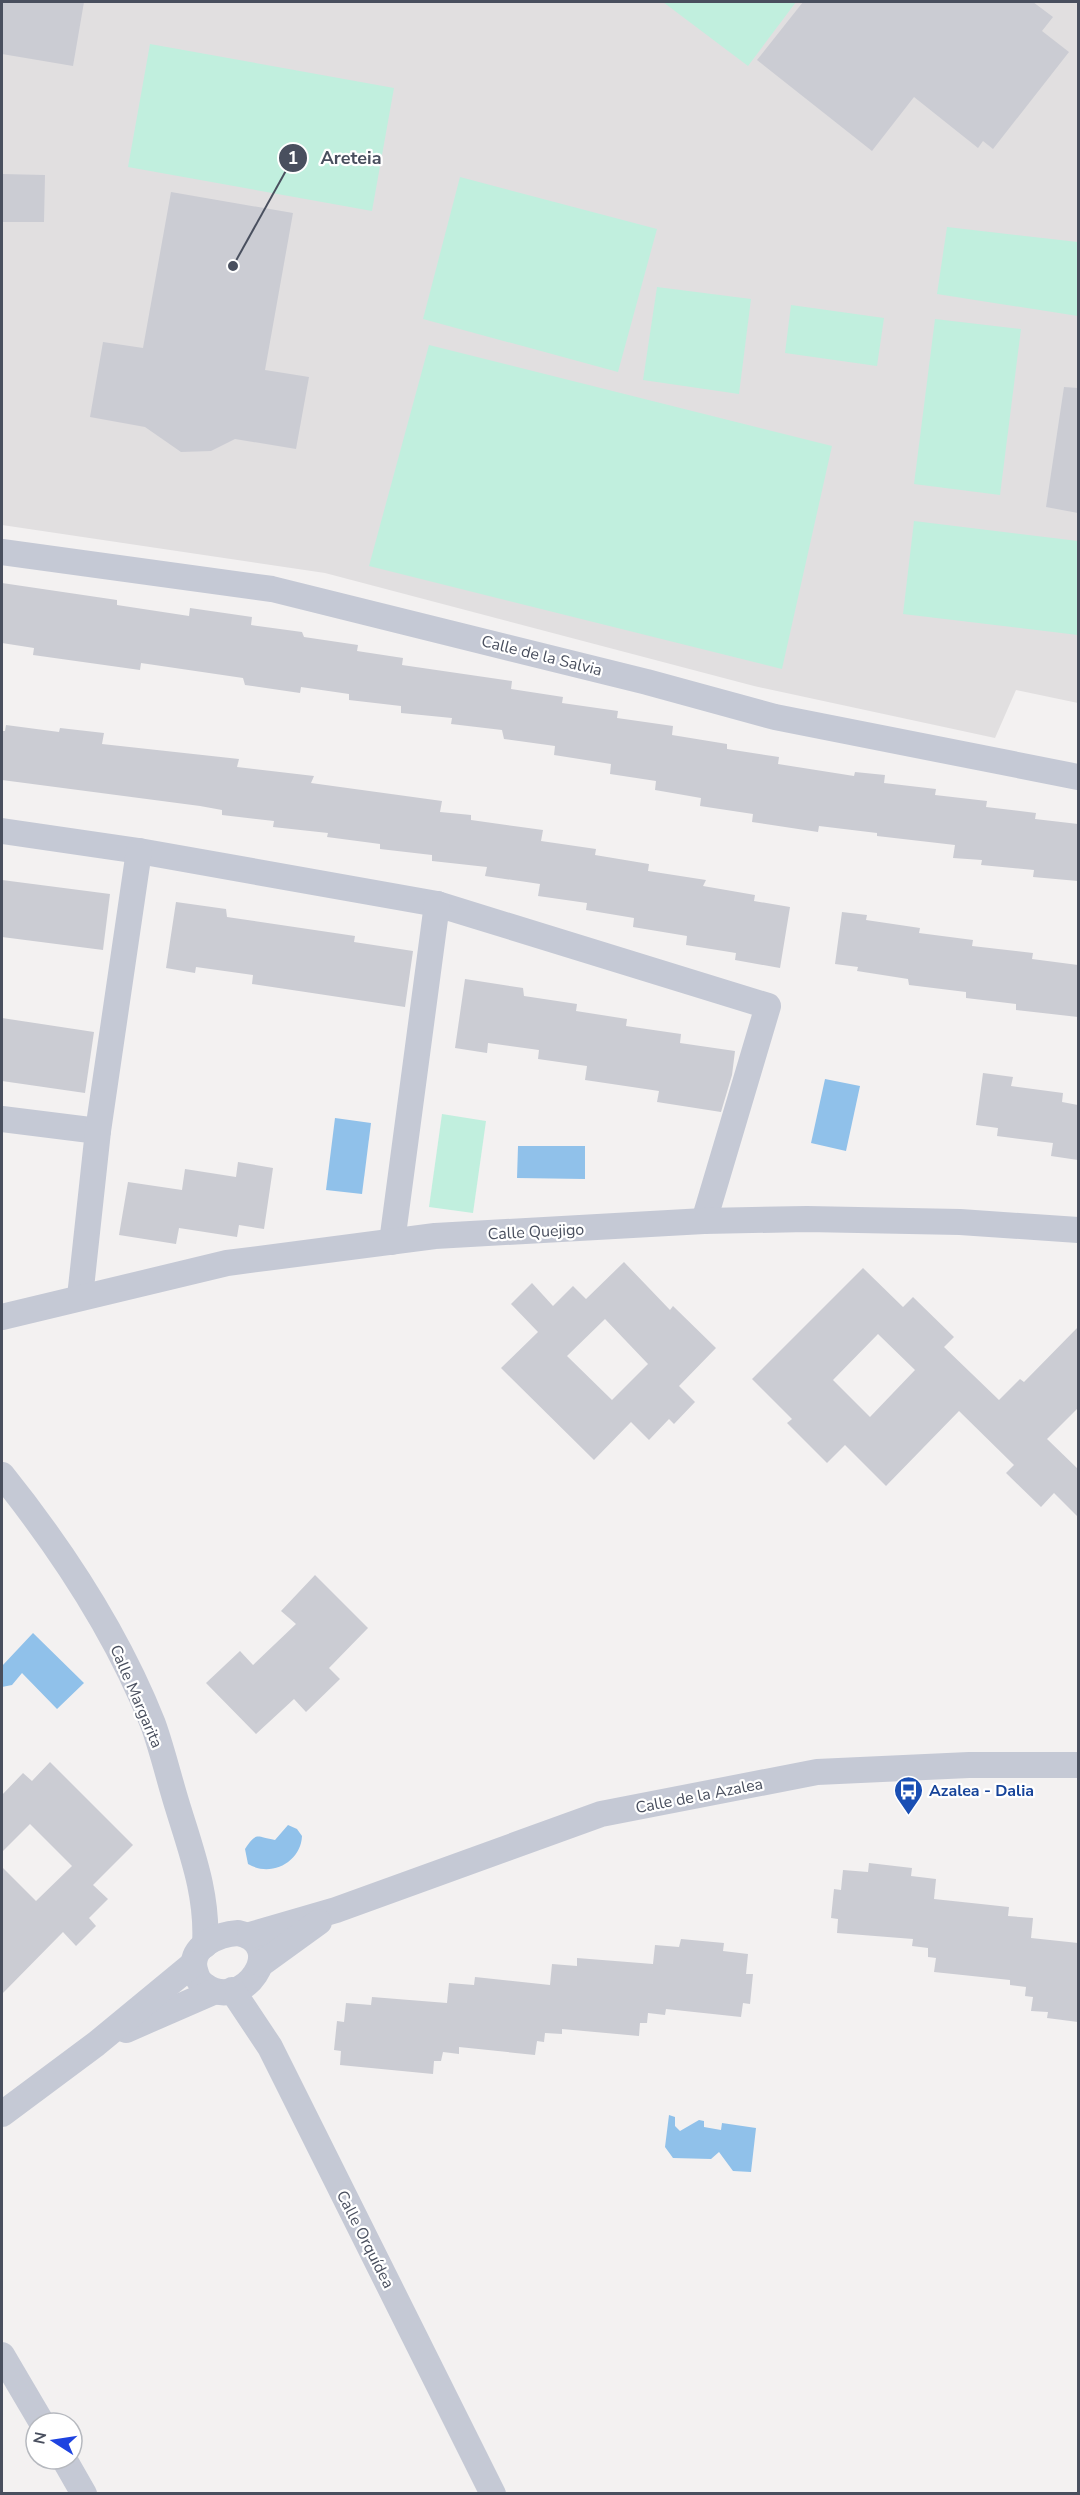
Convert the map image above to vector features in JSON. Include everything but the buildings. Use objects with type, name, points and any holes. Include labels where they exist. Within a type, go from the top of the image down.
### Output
[{"type":"street","name":"Calle de la Salvia","points":[[2,552],[272,589],[635,679],[775,717],[1078,777]]},
{"type":"street","points":[[2,831],[139,851],[437,904],[768,1006],[704,1221]]},
{"type":"street","points":[[80,1297],[99,1131],[139,851]]},
{"type":"street","points":[[392,1242],[437,904]]},
{"type":"street","points":[[2,1119],[99,1131]]},
{"type":"street","name":"Calle Quejigo","points":[[2,1317],[227,1263],[435,1236],[704,1221],[807,1219],[960,1222],[1078,1230]]},
{"type":"street","name":"Calle Margarita","points":[[2,1475],[42,1525],[102,1616],[153,1724],[203,1889],[207,1919],[199,1954]]},
{"type":"street","name":"Calle de la Azalea","points":[[250,1935],[336,1910],[612,1811],[817,1772],[969,1765],[1078,1765]]},
{"type":"street","name":"Calle de la Azalea","points":[[261,1964],[336,1910]]},
{"type":"street","points":[[2,2114],[96,2044],[217,1936],[230,1933],[250,1935],[260,1951],[261,1964],[255,1977],[244,1986],[222,1991],[96,2044]]},
{"type":"street","points":[[199,1954],[198,1981],[222,1991]]},
{"type":"street","name":"Calle Orquídea","points":[[222,1991],[270,2047],[493,2493]]},
{"type":"street","points":[[2,2355],[35,2411]]},
{"type":"street","points":[[71,2471],[84,2493]]},
{"type":"shaded area","points":[[2,2],[1078,2],[1078,703],[1016,690],[995,738],[754,686],[325,573],[2,525]]},
{"type":"green space","points":[[663,2],[796,2],[748,66]]},
{"type":"green space","points":[[150,44],[394,88],[372,211],[128,167]]},
{"type":"green space","points":[[460,177],[657,229],[618,372],[423,319]]},
{"type":"green space","points":[[947,227],[1078,242],[1078,316],[937,294]]},
{"type":"green space","points":[[657,287],[751,299],[739,394],[643,380]]},
{"type":"green space","points":[[791,305],[884,318],[877,366],[785,353]]},
{"type":"green space","points":[[935,319],[1021,329],[1000,495],[914,484]]},
{"type":"green space","points":[[429,345],[832,446],[782,669],[369,566]]},
{"type":"green space","points":[[914,521],[1078,541],[1078,635],[903,614]]},
{"type":"green space","points":[[442,1114],[486,1121],[473,1213],[429,1207]]},
{"type":"water","points":[[825,1079],[860,1086],[846,1151],[811,1143]]},
{"type":"water","points":[[335,1118],[371,1123],[362,1194],[326,1190]]},
{"type":"water","points":[[518,1146],[585,1146],[585,1179],[517,1178]]},
{"type":"water","points":[[33,1633],[84,1683],[57,1709],[22,1673],[12,1685],[2,1687],[2,1666]]},
{"type":"water","points":[[288,1825],[297,1829],[302,1836],[300,1845],[291,1860],[275,1868],[266,1869],[248,1864],[245,1849],[255,1837],[275,1840]]},
{"type":"water","points":[[669,2115],[675,2117],[675,2126],[680,2131],[699,2120],[704,2121],[704,2127],[721,2130],[722,2123],[756,2128],[751,2172],[733,2171],[719,2152],[711,2159],[673,2158],[665,2147]]},
{"type":"place","name":"Areteia","points":[[233,266]]},
{"type":"place","name":"Azalea - Dalia","points":[[908,1816]]}]
